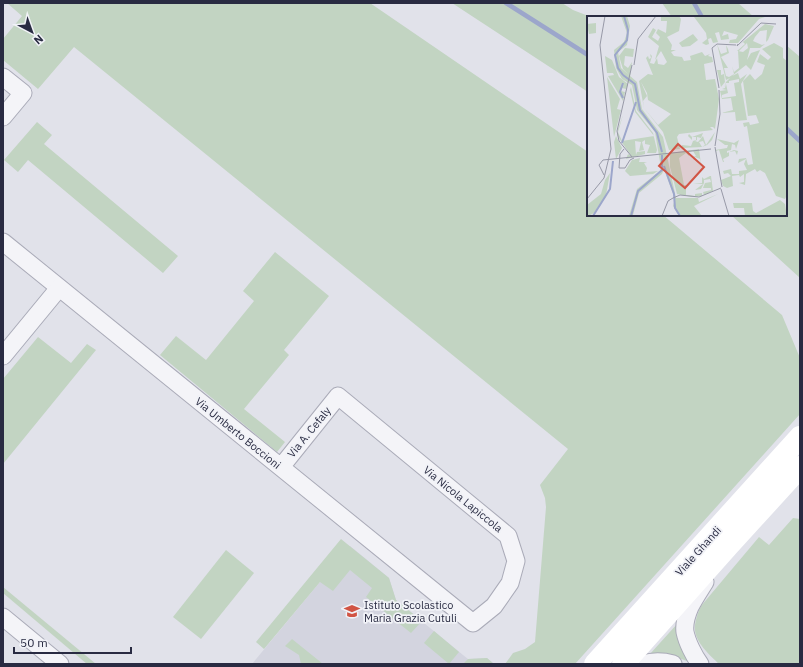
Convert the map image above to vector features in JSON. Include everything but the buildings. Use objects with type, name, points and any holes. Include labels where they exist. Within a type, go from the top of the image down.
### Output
[{"type":"main road","name":"Viale Ghandi","points":[[623,664],[800,437]]},
{"type":"main road","name":"Viale Ghandi","points":[[595,664],[721,540],[800,467]]},
{"type":"street","points":[[3,77],[23,93],[3,116]]},
{"type":"street","name":"Via Umberto Boccioni","points":[[3,242],[473,623]]},
{"type":"street","points":[[3,356],[59,288]]},
{"type":"street","name":"Via A. Cefaly","points":[[281,468],[338,396]]},
{"type":"street","name":"Via Nicola Lapiccola","points":[[338,396],[508,536],[516,561],[510,583],[494,606],[473,623]]},
{"type":"street","points":[[700,664],[693,653],[685,632],[686,623],[689,608],[721,540]]},
{"type":"street","points":[[3,617],[60,664]]},
{"type":"street","points":[[643,664],[651,661],[672,664]]},
{"type":"shaded area","name":"Istituto Scolastico Maria Grazia Cutuli","points":[[350,546],[389,578],[396,600],[463,655],[468,659],[487,658],[494,664],[252,664]]},
{"type":"green space","points":[[7,3],[370,3],[587,151],[587,216],[664,216],[782,315],[800,358],[800,414],[575,664],[505,664],[513,653],[525,649],[535,642],[546,507],[545,498],[540,485],[568,449],[74,47],[38,89],[3,60],[3,39],[22,16]]},
{"type":"green space","points":[[452,3],[562,3],[573,10],[588,16],[587,16],[587,91]]},
{"type":"green space","points":[[662,3],[738,3],[753,16],[671,16]]},
{"type":"green space","points":[[787,46],[800,57],[800,278],[732,216],[787,216]]},
{"type":"green space","points":[[37,122],[52,135],[44,144],[178,256],[163,273],[28,160],[18,172],[4,160]]},
{"type":"green space","points":[[275,252],[329,296],[284,350],[289,355],[244,409],[285,442],[277,452],[160,355],[176,336],[206,360],[254,301],[243,291]]},
{"type":"green space","points":[[38,337],[71,363],[87,344],[96,350],[3,464],[3,379]]},
{"type":"green space","points":[[793,518],[800,519],[800,664],[719,664],[702,647],[696,636],[695,625],[701,606],[759,537],[769,545]]},
{"type":"green space","points":[[341,539],[389,578],[396,600],[422,621],[411,633],[366,597],[372,588],[350,570],[333,591],[320,582],[264,649],[256,642]]},
{"type":"green space","points":[[226,550],[254,573],[201,639],[173,617]]},
{"type":"green space","points":[[3,587],[96,664],[87,664],[3,593]]},
{"type":"green space","points":[[678,623],[690,662],[667,654],[650,654]]},
{"type":"green space","points":[[434,631],[459,652],[449,664],[424,643]]},
{"type":"green space","points":[[292,639],[323,664],[301,664],[299,655],[285,646]]},
{"type":"green space","points":[[487,658],[494,664],[463,664],[468,659]]},
{"type":"waterway","points":[[506,3],[587,54]]},
{"type":"waterway","points":[[694,3],[701,16]]},
{"type":"waterway","points":[[787,129],[800,141]]},
{"type":"place","name":"Istituto Scolastico Maria Grazia Cutuli","points":[[352,611]]}]
